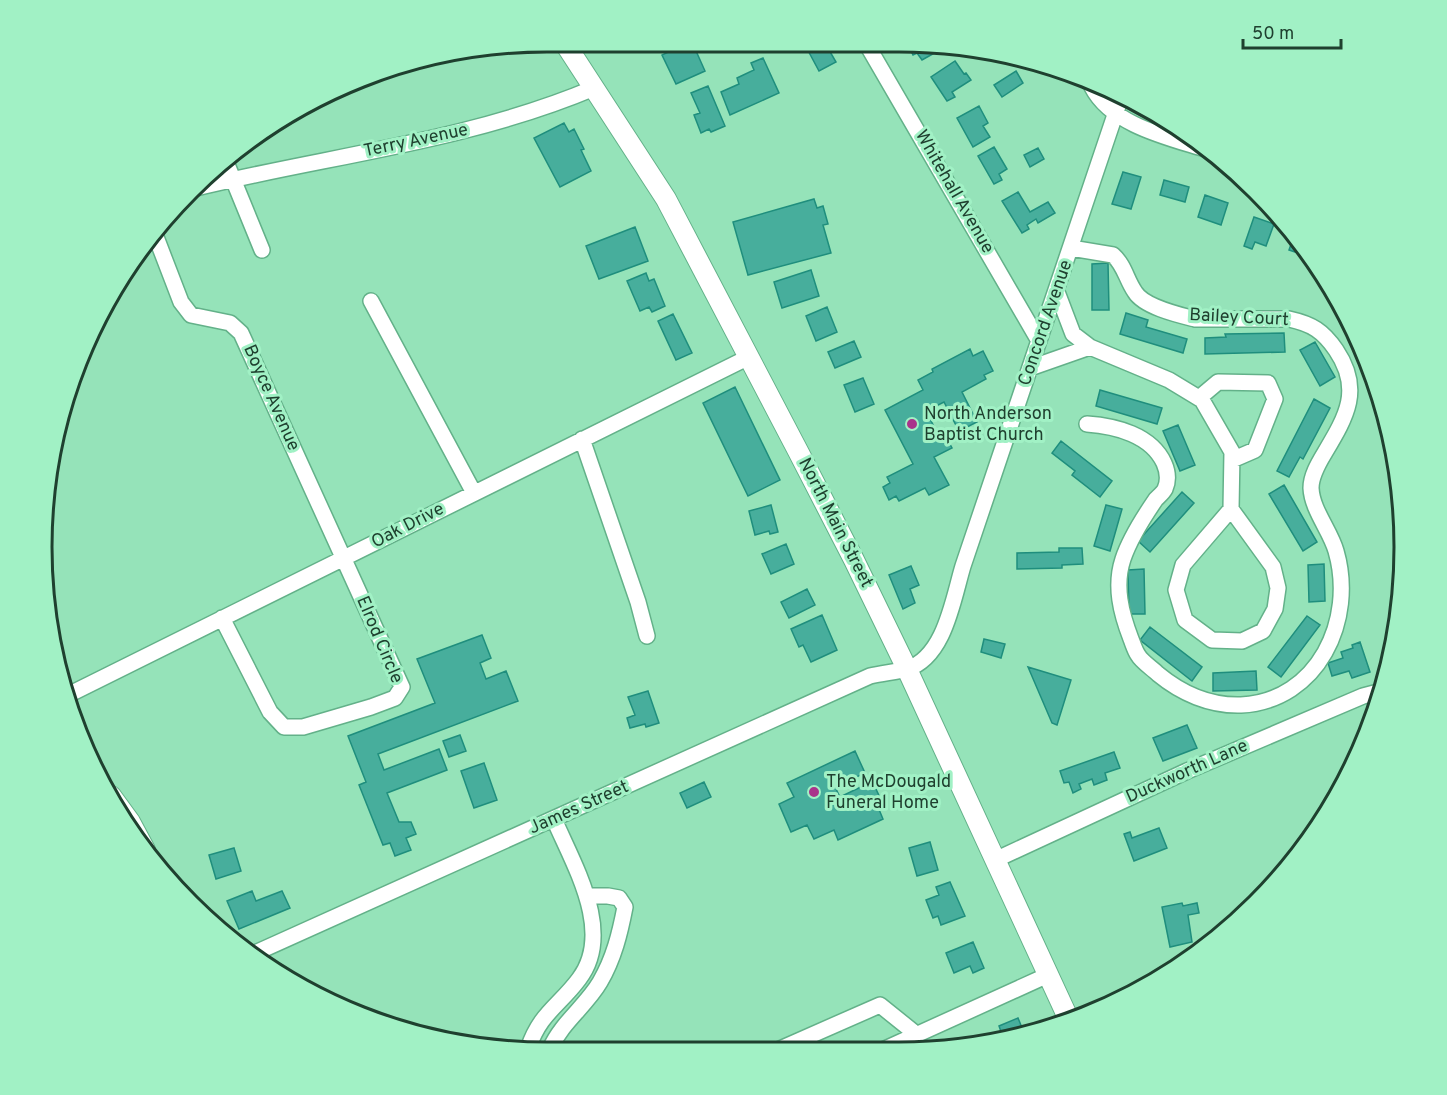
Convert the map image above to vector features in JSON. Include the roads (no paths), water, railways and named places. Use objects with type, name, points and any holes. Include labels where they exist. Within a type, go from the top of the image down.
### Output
[{"type":"main road","name":"North Main Street","points":[[571,52],[666,199],[854,560],[907,669],[1066,1013]]},
{"type":"street","name":"Whitehall Avenue","points":[[871,52],[1040,341]]},
{"type":"street","name":"Terry Avenue","points":[[234,178],[486,126],[559,103],[594,88]]},
{"type":"street","points":[[1095,93],[1118,106],[1138,128],[1184,142]]},
{"type":"street","name":"Concord Avenue","points":[[907,669],[932,653],[941,638],[966,556],[1118,106]]},
{"type":"street","points":[[229,168],[262,250]]},
{"type":"street","points":[[211,184],[234,178]]},
{"type":"street","name":"Boyce Avenue","points":[[158,242],[180,302],[191,315],[230,323],[241,333],[344,558]]},
{"type":"street","name":"Bailey Court","points":[[1071,248],[1113,255],[1125,270],[1136,294],[1144,301],[1183,316],[1195,319],[1289,319],[1316,327],[1331,343],[1349,372],[1351,387],[1344,420],[1319,462],[1311,488],[1336,551],[1341,588],[1338,621],[1329,648],[1317,666],[1290,691],[1263,701],[1240,705],[1218,703],[1192,697],[1168,682],[1138,656],[1125,624],[1119,599],[1119,578],[1124,558],[1145,519],[1165,490],[1168,473],[1161,457],[1147,441],[1117,428],[1087,424]]},
{"type":"street","points":[[1057,292],[1073,334],[1090,347],[1169,380],[1202,400],[1232,452],[1231,509],[1273,567],[1278,588],[1275,609],[1263,631],[1242,641],[1212,639],[1185,620],[1176,590],[1182,565],[1231,509]]},
{"type":"street","points":[[370,301],[474,493]]},
{"type":"street","points":[[1030,368],[1090,347]]},
{"type":"street","name":"Oak Drive","points":[[74,692],[749,357]]},
{"type":"street","points":[[1199,398],[1218,382],[1268,384],[1275,399],[1255,450],[1233,460]]},
{"type":"street","points":[[582,439],[638,602],[647,636]]},
{"type":"street","name":"Elrod Circle","points":[[222,618],[270,712],[284,727],[303,727],[394,698],[402,687],[344,558]]},
{"type":"street","name":"James Street","points":[[261,951],[870,676],[907,669]]},
{"type":"street","name":"Duckworth Lane","points":[[995,860],[1187,771],[1372,694]]},
{"type":"street","points":[[530,1041],[546,1014],[580,978],[589,959],[594,931],[587,896],[554,819]]},
{"type":"street","points":[[553,1042],[557,1034],[600,982],[619,940],[625,907],[619,898],[587,896]]},
{"type":"street","points":[[899,1042],[1048,975]]},
{"type":"street","points":[[796,1042],[880,1005],[916,1034]]},
{"type":"place","name":"North Anderson Baptist Church","points":[[912,424]]},
{"type":"place","name":"The McDougald Funeral Home","points":[[814,792]]}]
